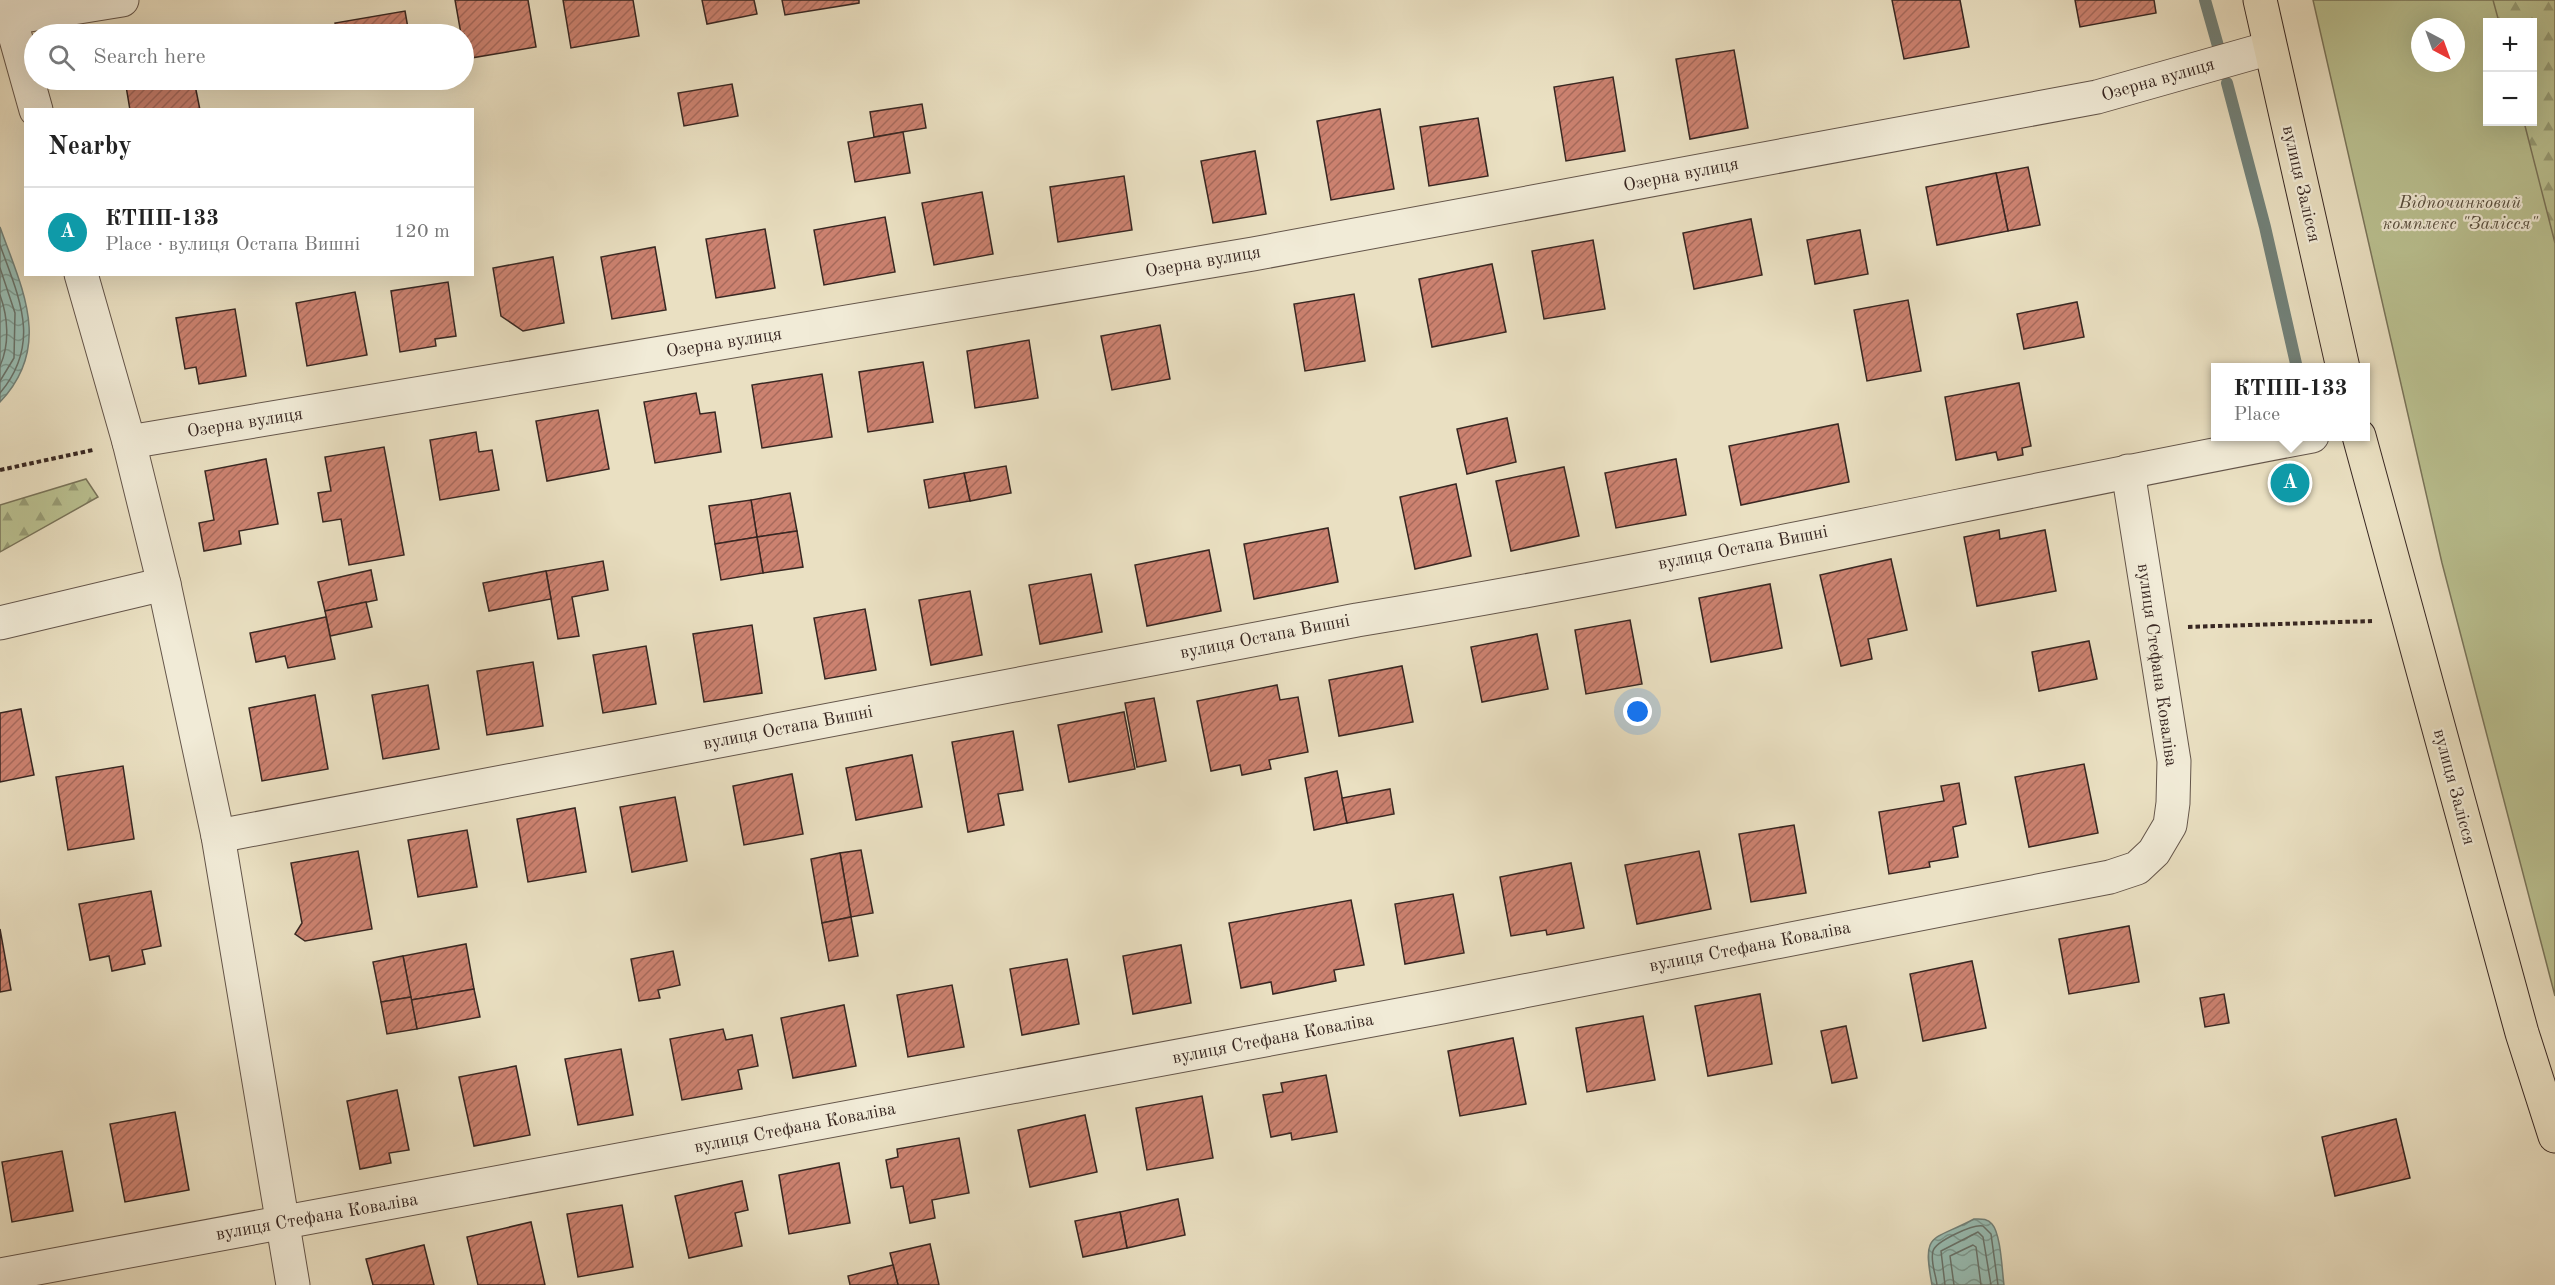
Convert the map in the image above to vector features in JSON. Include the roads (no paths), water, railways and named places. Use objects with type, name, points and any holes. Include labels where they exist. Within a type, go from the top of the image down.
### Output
[{"type":"main road","name":"вулиця Залісся","points":[[2260,0],[2342,363]]},
{"type":"main road","name":"вулиця Залісся","points":[[2360,441],[2522,1033],[2555,1136]]},
{"type":"street","points":[[24,67],[8,9],[122,0]]},
{"type":"street","name":"Озерна вулиця","points":[[129,442],[1264,252],[2097,97],[2270,48]]},
{"type":"street","points":[[30,90],[35,108]]},
{"type":"street","points":[[82,276],[129,442],[164,585],[218,836],[293,1285]]},
{"type":"street","name":"вулиця Остапа Вишні","points":[[218,836],[1357,620],[1508,595],[2286,441]]},
{"type":"street","name":"вулиця Стефана Коваліва","points":[[0,1275],[1442,1008],[2110,878],[2137,868],[2154,852],[2170,825],[2174,761],[2128,471]]},
{"type":"street","points":[[0,623],[164,585]]},
{"type":"water","points":[[0,227],[24,295],[29,338],[25,360],[16,381],[0,402]]},
{"type":"water","points":[[1974,1219],[1984,1219],[1995,1229],[2004,1285],[1932,1285],[1928,1255],[1933,1240]]},
{"type":"waterway","points":[[2205,0],[2218,46]]},
{"type":"waterway","points":[[2227,83],[2265,227],[2296,363]]},
{"type":"place","name":"КТПП-133","points":[[2290,483]]},
{"type":"park label","name":"Відпочинковий комплекс \"Залісся\"","points":[[2460,213]]}]
